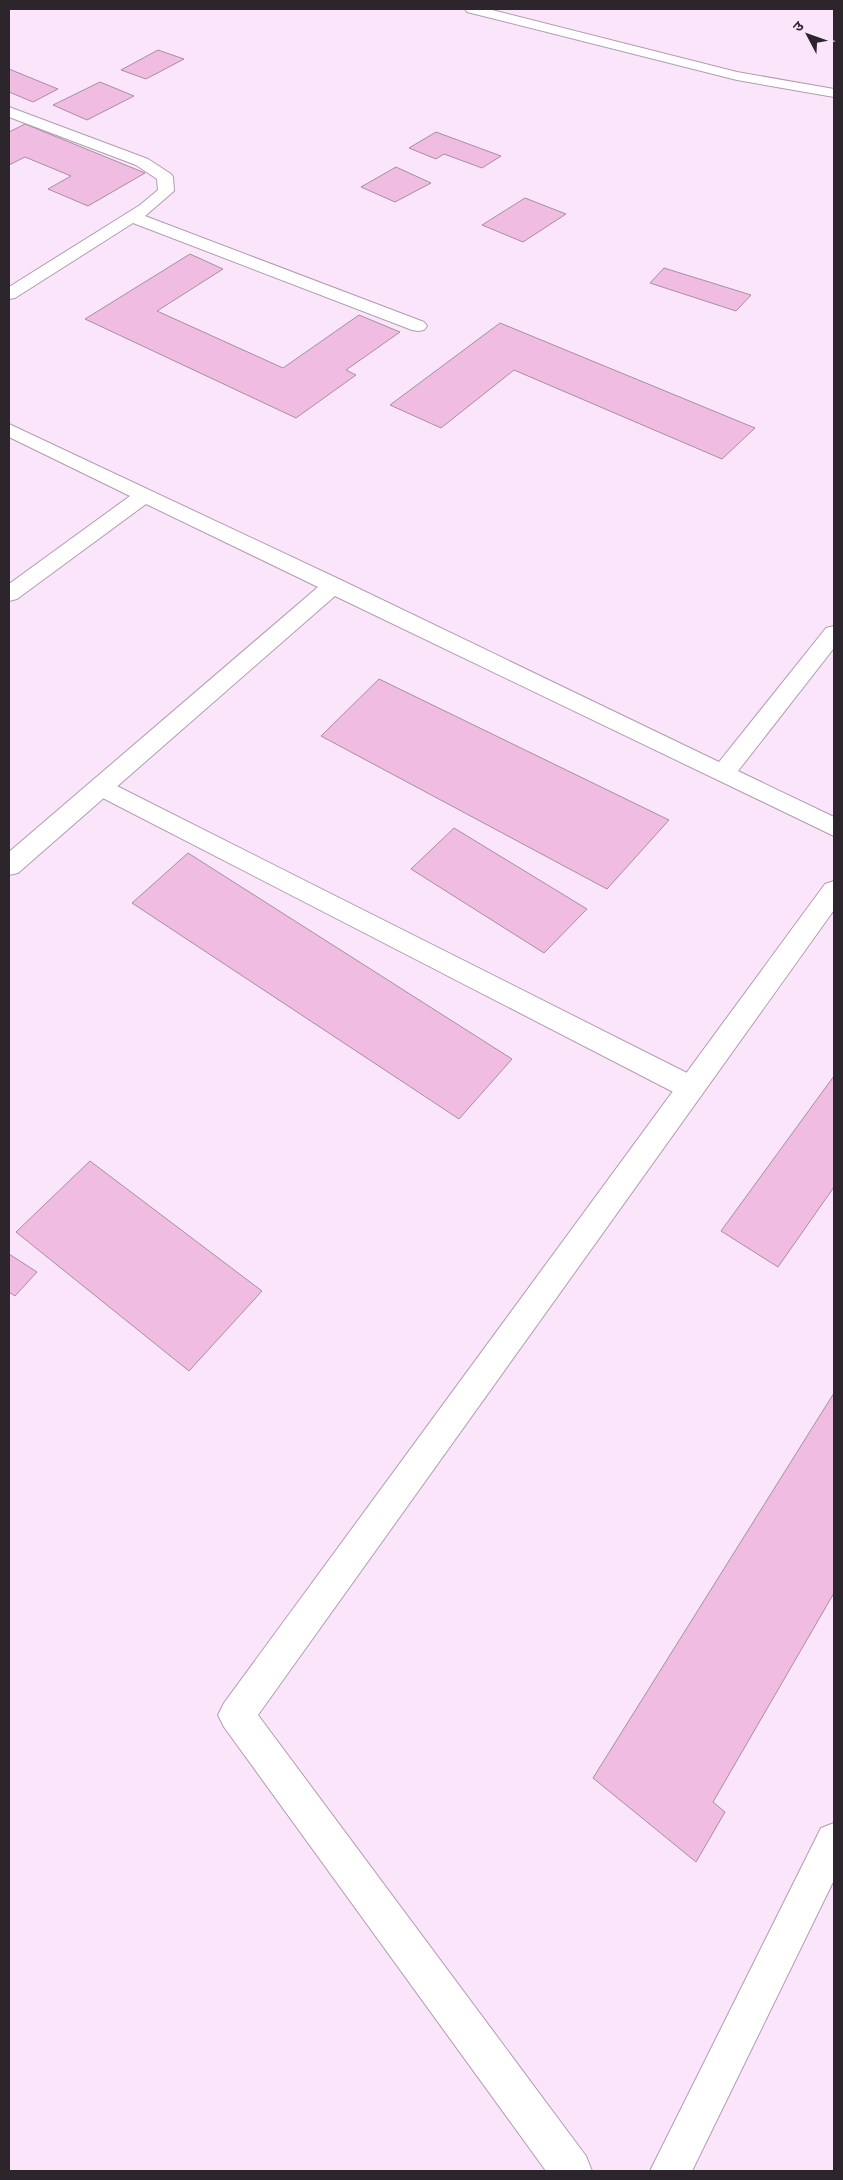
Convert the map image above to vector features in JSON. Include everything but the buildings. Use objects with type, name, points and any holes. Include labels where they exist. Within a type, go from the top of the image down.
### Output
[{"type":"street","points":[[472,9],[736,76],[834,92]]},
{"type":"street","points":[[9,112],[142,162],[165,177],[166,191],[132,217],[9,294]]},
{"type":"street","points":[[132,217],[418,326]]},
{"type":"street","points":[[9,430],[834,827]]},
{"type":"street","points":[[9,594],[146,495]]},
{"type":"street","points":[[9,866],[334,585]]},
{"type":"street","points":[[723,773],[834,633]]},
{"type":"street","points":[[101,787],[691,1088]]},
{"type":"street","points":[[571,2171],[236,1715],[834,891]]},
{"type":"street","points":[[670,2171],[834,1841]]}]
